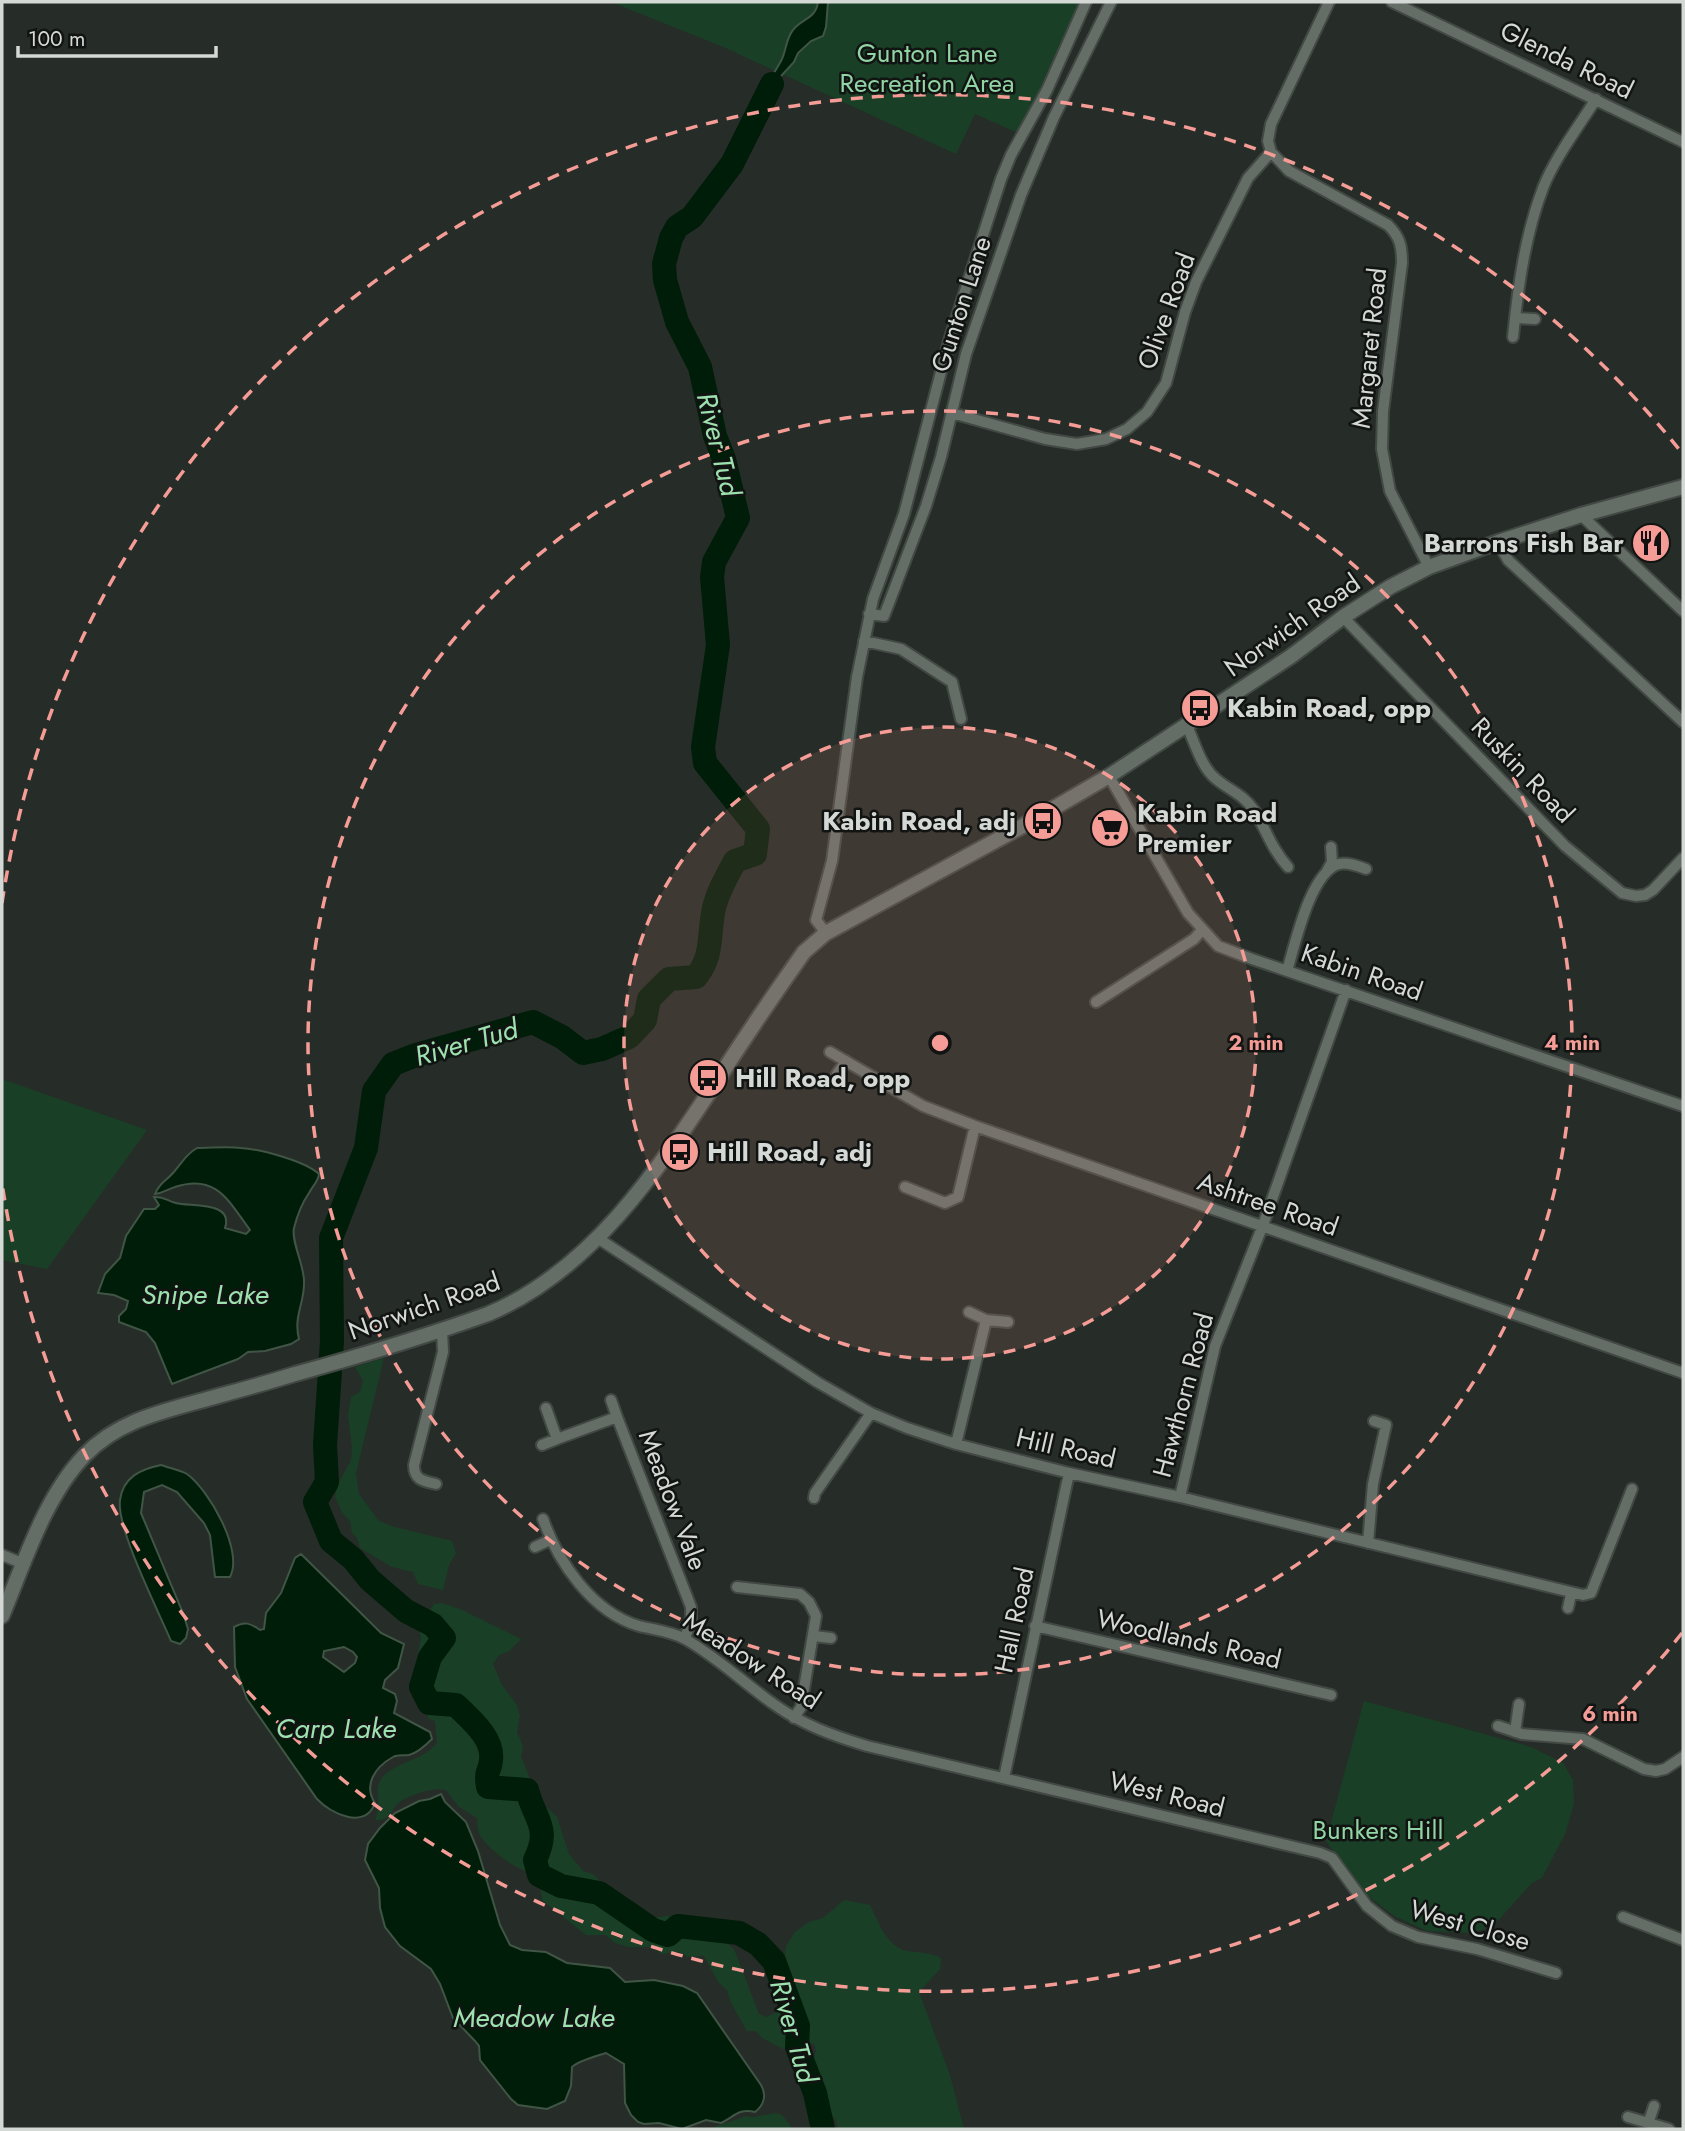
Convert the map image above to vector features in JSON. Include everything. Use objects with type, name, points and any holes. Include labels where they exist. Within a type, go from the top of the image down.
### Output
[{"type":"street","name":"Gunton Lane","points":[[825,933],[816,920],[832,861],[857,677],[869,614],[882,568],[904,514],[949,341],[1001,179],[1011,155],[1047,90],[1086,2]]},
{"type":"street","name":"Gunton Lane","points":[[869,614],[884,616],[893,596],[926,506],[966,354],[1021,195],[1054,117],[1111,2]]},
{"type":"street","points":[[1271,152],[1268,141],[1271,124],[1329,2]]},
{"type":"street","name":"Glenda Road","points":[[1392,2],[1683,142]]},
{"type":"street","points":[[1513,337],[1532,222],[1543,186],[1596,99]]},
{"type":"street","name":"Olive Road","points":[[952,413],[1045,439],[1077,444],[1106,439],[1127,429],[1147,412],[1166,383],[1196,282],[1248,178],[1271,152]]},
{"type":"street","name":"Margaret Road","points":[[1271,152],[1289,171],[1388,225],[1401,243],[1402,263],[1383,411],[1382,449],[1390,491],[1429,567]]},
{"type":"street","points":[[1515,318],[1535,319]]},
{"type":"street","name":"Norwich Road","points":[[2,1616],[52,1500],[85,1455],[111,1433],[167,1409],[346,1360],[442,1330],[509,1305],[580,1256],[645,1185],[804,951],[825,933],[1109,776],[1290,657],[1343,617],[1390,587],[1429,567],[1498,542],[1581,515],[1683,487]]},
{"type":"street","points":[[1581,515],[1683,611]]},
{"type":"street","points":[[1498,542],[1508,560],[1683,722]]},
{"type":"street","name":"Ruskin Road","points":[[1343,617],[1565,846],[1622,894],[1645,895],[1683,858]]},
{"type":"street","points":[[864,641],[901,649],[952,682],[961,719]]},
{"type":"street","points":[[1187,726],[1214,778],[1246,799],[1255,811],[1276,854],[1288,867]]},
{"type":"street","name":"Kabin Road","points":[[1109,776],[1188,913],[1218,946],[1683,1106]]},
{"type":"street","points":[[1287,971],[1309,902],[1332,862],[1331,847]]},
{"type":"street","points":[[1325,873],[1343,864],[1366,869]]},
{"type":"street","points":[[1096,1002],[1194,939],[1202,930]]},
{"type":"street","name":"Hawthorn Road","points":[[1180,1497],[1215,1346],[1262,1225],[1346,990]]},
{"type":"street","name":"Ashtree Road","points":[[830,1052],[923,1105],[975,1126],[1683,1373]]},
{"type":"street","points":[[837,1074],[846,1060]]},
{"type":"street","points":[[905,1187],[945,1203],[958,1198],[975,1126]]},
{"type":"street","name":"Hill Road","points":[[596,1237],[817,1382],[871,1413],[956,1444],[1069,1473],[1180,1497],[1583,1595],[1591,1593],[1634,1497]]},
{"type":"street","points":[[969,1312],[986,1321],[1008,1322]]},
{"type":"street","points":[[956,1444],[986,1321]]},
{"type":"street","points":[[436,1484],[419,1480],[414,1474],[414,1465],[443,1352],[442,1330]]},
{"type":"street","name":"Meadow Vale","points":[[611,1400],[691,1607],[691,1619],[685,1639]]},
{"type":"street","points":[[546,1408],[557,1439]]},
{"type":"street","points":[[814,1498],[871,1413]]},
{"type":"street","name":"Meadow Vale","points":[[542,1445],[617,1417]]},
{"type":"street","points":[[1368,1543],[1373,1483],[1386,1425],[1374,1421]]},
{"type":"street","name":"Hall Road","points":[[1004,1778],[1069,1473]]},
{"type":"street","name":"Meadow Road","points":[[543,1519],[550,1540],[575,1581],[607,1609],[637,1625],[668,1631],[685,1639],[794,1718],[830,1735],[867,1746],[1004,1778]]},
{"type":"street","points":[[535,1547],[550,1540]]},
{"type":"street","points":[[2,1555],[24,1564]]},
{"type":"street","points":[[737,1587],[800,1594],[809,1602],[816,1616],[801,1707],[794,1718]]},
{"type":"street","points":[[1568,1608],[1571,1594]]},
{"type":"street","name":"Woodlands Road","points":[[1035,1626],[1331,1695]]},
{"type":"street","points":[[814,1636],[831,1638]]},
{"type":"street","points":[[1515,1732],[1519,1704]]},
{"type":"street","points":[[1498,1726],[1515,1732],[1583,1739],[1644,1769],[1665,1769],[1683,1757]]},
{"type":"street","name":"West Road","points":[[1004,1778],[1320,1853]]},
{"type":"street","name":"West Close","points":[[1320,1853],[1332,1858],[1367,1906],[1392,1926],[1418,1937],[1477,1949],[1556,1973]]},
{"type":"street","points":[[1623,1917],[1683,1940]]},
{"type":"street","points":[[1649,2121],[1654,2106]]},
{"type":"street","points":[[1628,2117],[1669,2129]]},
{"type":"green space","name":"Gunton Lane Recreation Area","points":[[611,2],[1080,2],[1035,99],[1016,132],[975,114],[956,154],[721,46]]},
{"type":"green space","points":[[2,1079],[147,1130],[47,1269],[2,1260]]},
{"type":"green space","points":[[384,1358],[356,1473],[359,1494],[378,1520],[391,1526],[452,1541],[456,1553],[449,1565],[443,1590],[418,1584],[413,1572],[392,1567],[360,1548],[352,1533],[350,1521],[343,1514],[335,1497],[338,1484],[351,1460],[348,1415],[351,1397],[360,1392],[363,1381],[355,1367]]},
{"type":"green space","points":[[442,1603],[521,1639],[509,1651],[499,1655],[493,1664],[502,1685],[517,1705],[520,1716],[517,1732],[523,1746],[521,1756],[534,1789],[557,1817],[569,1854],[583,1871],[593,1874],[604,1885],[615,1910],[631,1921],[666,1916],[686,1919],[696,1917],[734,1949],[759,2014],[767,2017],[780,2010],[786,1946],[795,1932],[809,1922],[823,1918],[844,1900],[870,1905],[884,1933],[894,1945],[941,1958],[940,1969],[919,1992],[950,2075],[964,2129],[838,2129],[836,2120],[823,2107],[820,2089],[810,2073],[816,2050],[814,2044],[807,2043],[783,2049],[762,2038],[756,2031],[747,2031],[731,2003],[727,1990],[718,1982],[704,1956],[687,1957],[680,1952],[661,1954],[654,1947],[628,1947],[615,1943],[606,1935],[586,1935],[542,1900],[541,1889],[530,1872],[508,1862],[485,1842],[478,1830],[477,1818],[459,1807],[446,1790],[429,1790],[411,1796],[401,1801],[384,1819],[375,1820],[378,1787],[382,1778],[395,1768],[424,1754],[437,1743],[435,1721],[429,1719],[417,1700],[421,1684],[418,1654],[421,1636],[418,1629],[434,1604]]},
{"type":"green space","name":"Bunkers Hill","points":[[1364,1701],[1531,1747],[1563,1763],[1573,1780],[1574,1804],[1565,1834],[1542,1878],[1532,1883],[1493,1926],[1472,1933],[1427,1931],[1394,1916],[1364,1893],[1326,1841]]},
{"type":"green space","points":[[776,2113],[782,2115],[793,2129],[711,2129],[746,2116]]},
{"type":"water","points":[[818,2],[828,2],[823,36],[811,41],[798,53],[794,62],[781,76],[767,103],[758,111],[764,91],[783,57],[791,33],[814,12]]},
{"type":"water","name":"Snipe Lake","points":[[230,1147],[259,1151],[293,1160],[319,1174],[302,1205],[294,1228],[294,1240],[304,1281],[297,1323],[299,1339],[265,1351],[248,1352],[238,1359],[172,1384],[155,1343],[146,1332],[119,1322],[119,1316],[126,1309],[128,1301],[114,1295],[98,1293],[105,1274],[120,1258],[126,1236],[144,1209],[155,1209],[159,1205],[154,1197],[217,1209],[226,1219],[225,1228],[246,1234],[250,1230],[228,1200],[212,1187],[189,1184],[155,1194],[197,1148]]},
{"type":"water","points":[[161,1465],[187,1474],[205,1493],[222,1522],[232,1552],[233,1566],[230,1577],[215,1577],[210,1535],[204,1523],[177,1492],[162,1485],[144,1492],[141,1513],[188,1629],[186,1638],[180,1644],[171,1641],[131,1549],[121,1513],[120,1500],[129,1480],[140,1472]]},
{"type":"water","name":"Carp Lake","points":[[301,1554],[381,1633],[404,1644],[398,1668],[385,1680],[383,1688],[395,1694],[397,1701],[394,1713],[430,1732],[432,1739],[416,1752],[395,1756],[376,1771],[370,1790],[375,1803],[364,1816],[356,1818],[339,1814],[317,1799],[247,1699],[235,1667],[234,1627],[247,1624],[264,1629],[266,1613],[281,1593],[295,1558]],"holes":[[[344,1647],[357,1657],[355,1663],[344,1672],[323,1657],[324,1651]]]},
{"type":"water","name":"Meadow Lake","points":[[441,1794],[445,1802],[466,1822],[478,1851],[500,1925],[510,1945],[522,1950],[546,1952],[567,1963],[610,1968],[625,1982],[654,1980],[683,1986],[697,1993],[763,2089],[762,2103],[755,2112],[741,2112],[721,2123],[706,2120],[682,2129],[659,2123],[638,2122],[625,2103],[624,2064],[606,2053],[572,2067],[571,2086],[565,2101],[547,2109],[518,2105],[511,2099],[480,2060],[479,2046],[453,2018],[431,1969],[400,1946],[385,1927],[379,1888],[365,1860],[368,1844],[395,1813]]},
{"type":"waterway","name":"River Tud","points":[[772,84],[732,164],[692,217],[677,227],[664,264],[665,280],[677,322],[700,367],[715,436],[724,459],[738,518],[714,562],[712,577],[718,645],[703,747],[705,763],[758,829],[755,854],[735,861],[723,884],[714,908],[708,952],[702,969],[696,977],[669,979],[649,999],[645,1020],[629,1037],[602,1049],[583,1053],[562,1037],[533,1022],[393,1064],[374,1091],[366,1148],[331,1238],[332,1341],[325,1445],[327,1482],[315,1502],[331,1541],[406,1611],[433,1625],[444,1638],[430,1657],[421,1687],[429,1703],[456,1705],[485,1737],[491,1752],[488,1787],[527,1790],[542,1832],[540,1849],[535,1860],[539,1875],[561,1886],[599,1893],[653,1930],[668,1935],[678,1926],[739,1933],[758,1944],[774,1961],[798,2026],[797,2047],[815,2093],[823,2129]]},
{"type":"place","name":"Barrons Fish Bar","points":[[1651,543]]},
{"type":"place","name":"Kabin Road, opp","points":[[1200,708]]},
{"type":"place","name":"Kabin Road, adj","points":[[1043,821]]},
{"type":"place","name":"Kabin Road Premier","points":[[1110,828]]},
{"type":"place","name":"Hill Road, opp","points":[[708,1078]]},
{"type":"place","name":"Hill Road, adj","points":[[680,1152]]}]
